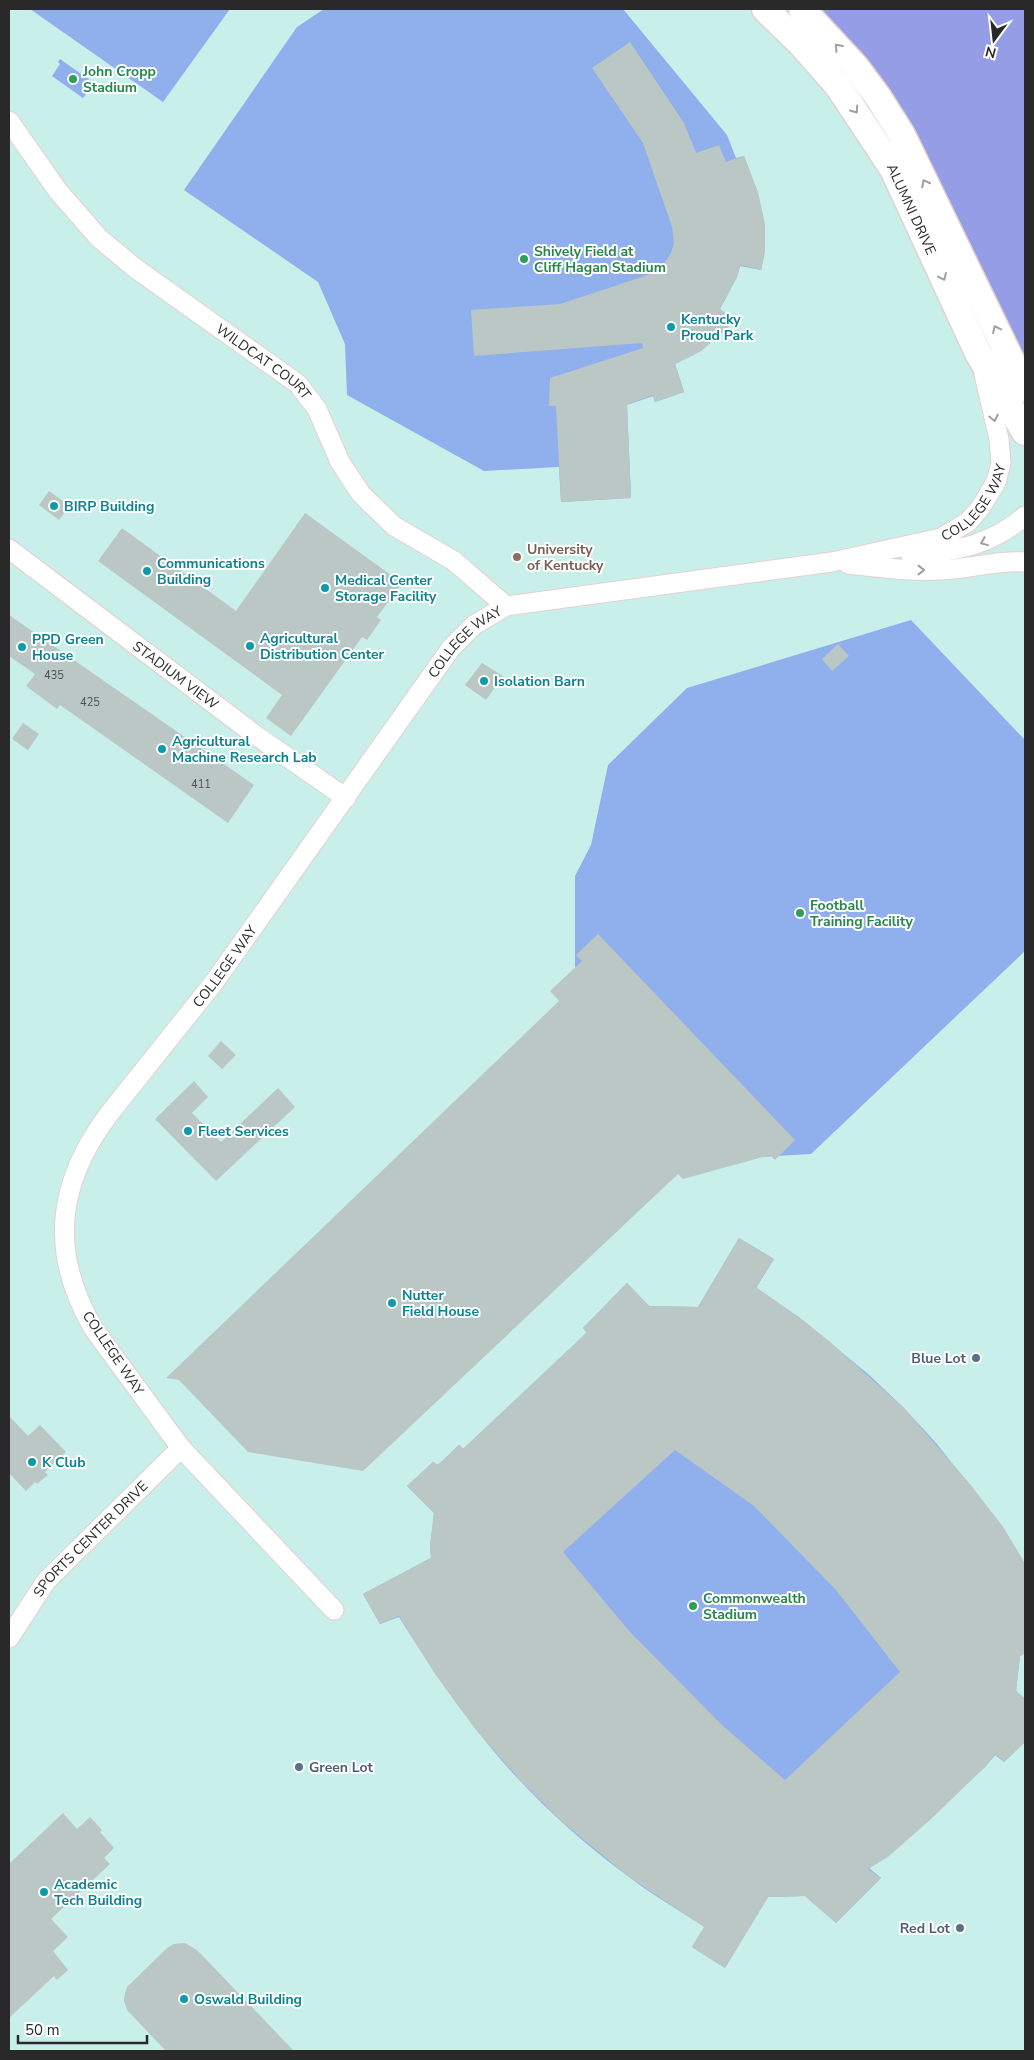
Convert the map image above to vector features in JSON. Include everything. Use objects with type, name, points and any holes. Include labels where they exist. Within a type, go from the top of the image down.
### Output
[{"type":"main road","name":"ALUMNI DRIVE","points":[[765,9],[801,44],[838,86],[893,169],[978,353],[1025,432]]},
{"type":"main road","name":"ALUMNI DRIVE","points":[[802,9],[855,66],[902,136],[1025,390]]},
{"type":"street","name":"WILDCAT COURT","points":[[9,122],[58,191],[98,238],[135,268],[298,384],[317,408],[340,462],[361,494],[394,526],[454,561],[506,606]]},
{"type":"street","name":"COLLEGE WAY","points":[[334,1610],[181,1448],[93,1328],[84,1312],[74,1287],[65,1247],[66,1208],[70,1187],[81,1157],[96,1131],[215,981],[451,648],[474,625],[506,606],[832,562],[942,538],[968,522],[980,507],[996,482],[1001,463],[999,439],[978,353]]},
{"type":"street","name":"COLLEGE WAY","points":[[855,564],[959,549],[982,543],[1000,535],[1025,516]]},
{"type":"street","name":"STADIUM VIEW","points":[[9,549],[254,734],[346,798]]},
{"type":"street","name":"COLLEGE WAY","points":[[832,562],[905,570],[941,570],[979,567],[1008,561],[1025,562]]},
{"type":"street","name":"SPORTS CENTER DRIVE","points":[[9,1638],[46,1581],[181,1448]]},
{"type":"shaded area","name":"University of Kentucky","points":[[9,9],[1025,9],[1025,2051],[9,2051]]},
{"type":"shaded area","points":[[30,9],[230,9],[163,102]]},
{"type":"shaded area","name":"Shively Field at Cliff Hagan Stadium","points":[[324,9],[623,9],[727,135],[736,158],[744,156],[758,198],[764,226],[765,241],[761,270],[740,266],[737,277],[720,309],[735,321],[701,351],[675,364],[684,392],[655,402],[653,396],[627,405],[631,498],[561,502],[559,467],[484,471],[347,395],[345,344],[318,282],[184,190],[297,27]]},
{"type":"shaded area","points":[[815,9],[1025,9],[1025,367],[927,156],[898,109]]},
{"type":"shaded area","name":"John Cropp Stadium","points":[[60,59],[94,83],[83,98],[52,76],[60,64],[58,62]]},
{"type":"shaded area","name":"Football Training Facility","points":[[911,620],[1025,740],[1025,951],[811,1154],[691,1161],[575,986],[575,876],[591,845],[608,765],[687,688]]},
{"type":"shaded area","name":"Commonwealth Stadium","points":[[739,1238],[774,1259],[756,1288],[800,1318],[868,1374],[903,1407],[936,1443],[1003,1527],[1025,1564],[1025,1591],[1013,1601],[1021,1613],[1025,1611],[1025,1653],[1020,1656],[1016,1691],[1025,1699],[1025,1742],[1004,1762],[995,1755],[985,1767],[869,1868],[881,1878],[836,1923],[805,1896],[768,1897],[725,1968],[692,1947],[724,1895],[716,1890],[695,1921],[633,1880],[584,1842],[527,1788],[492,1749],[446,1688],[399,1617],[380,1624],[363,1594],[431,1558],[430,1547],[434,1513],[407,1486],[433,1462],[438,1465],[459,1445],[463,1449],[587,1333],[583,1328],[627,1283],[649,1306],[698,1307]]},
{"type":"building","points":[[630,42],[684,123],[696,153],[719,145],[726,162],[744,156],[758,192],[765,224],[765,252],[761,270],[740,265],[737,277],[720,309],[735,321],[701,351],[675,364],[684,392],[655,402],[653,395],[627,405],[631,498],[561,502],[556,406],[549,406],[550,378],[643,348],[642,343],[474,356],[471,310],[560,304],[654,273],[664,264],[671,253],[674,243],[672,227],[643,143],[592,68]]},
{"type":"building","name":"BIRP Building","points":[[49,491],[70,506],[59,520],[39,505]]},
{"type":"building","points":[[305,513],[402,583],[377,617],[381,620],[367,640],[362,637],[291,736],[266,718],[282,695],[98,561],[122,528],[236,611]]},
{"type":"building","name":"Agricultural Machine Research Lab","points":[[9,615],[254,785],[228,823],[60,705],[57,709],[26,686],[35,674],[9,656]]},
{"type":"building","points":[[838,644],[849,656],[832,671],[822,659]]},
{"type":"building","name":"Isolation Barn","points":[[482,663],[503,676],[486,700],[465,685]]},
{"type":"building","points":[[23,723],[39,734],[28,750],[12,739]]},
{"type":"building","name":"Nutter Field House","points":[[598,934],[795,1140],[775,1160],[770,1155],[683,1179],[678,1174],[363,1471],[248,1452],[179,1380],[166,1378],[559,1001],[550,991],[582,961],[576,955]]},
{"type":"building","points":[[221,1041],[236,1055],[222,1069],[208,1056]]},
{"type":"building","name":"Fleet Services","points":[[194,1081],[208,1097],[192,1113],[221,1142],[278,1088],[295,1107],[216,1181],[155,1119]]},
{"type":"building","name":"Commonwealth Stadium","points":[[739,1238],[774,1259],[756,1287],[829,1341],[903,1407],[970,1484],[1003,1527],[1025,1564],[1025,1653],[1020,1656],[1016,1691],[1025,1699],[1025,1742],[1004,1762],[995,1754],[985,1767],[931,1819],[888,1857],[868,1869],[881,1878],[836,1923],[805,1896],[768,1897],[725,1968],[692,1947],[704,1927],[626,1875],[560,1820],[517,1777],[476,1730],[435,1674],[399,1616],[380,1624],[363,1594],[431,1558],[430,1547],[434,1513],[407,1486],[433,1462],[438,1465],[459,1445],[463,1449],[587,1332],[583,1328],[627,1283],[649,1306],[698,1307]],"holes":[[[675,1450],[754,1506],[836,1590],[900,1672],[785,1780],[722,1725],[630,1632],[563,1552]]]},
{"type":"building","name":"K Club","points":[[9,1416],[28,1436],[40,1425],[66,1452],[45,1472],[48,1475],[37,1484],[35,1482],[26,1491],[9,1473]]},
{"type":"building","name":"Academic Tech Building","points":[[63,1813],[77,1829],[90,1817],[102,1830],[100,1832],[114,1848],[104,1858],[110,1864],[51,1919],[68,1937],[53,1951],[68,1970],[57,1980],[54,1976],[9,2018],[9,1864]]},
{"type":"building","name":"Oswald Building","points":[[185,1943],[197,1950],[294,2051],[166,2051],[127,2010],[124,2001],[125,1993],[127,1987],[167,1948],[174,1944]]},
{"type":"place","name":"John Cropp Stadium","points":[[73,79]]},
{"type":"place","name":"Shively Field at Cliff Hagan Stadium","points":[[524,259]]},
{"type":"place","name":"Kentucky Proud Park","points":[[671,327]]},
{"type":"place","name":"BIRP Building","points":[[54,506]]},
{"type":"place","name":"University of Kentucky","points":[[517,557]]},
{"type":"place","name":"Communications Building","points":[[147,571]]},
{"type":"place","name":"Medical Center Storage Facility","points":[[325,588]]},
{"type":"place","name":"Agricultural Distribution Center","points":[[250,646]]},
{"type":"place","name":"PPD Green House","points":[[22,647]]},
{"type":"place","name":"Isolation Barn","points":[[484,681]]},
{"type":"place","name":"Agricultural Machine Research Lab","points":[[162,749]]},
{"type":"place","name":"Football Training Facility","points":[[800,913]]},
{"type":"place","name":"Fleet Services","points":[[188,1131]]},
{"type":"place","name":"Nutter Field House","points":[[392,1303]]},
{"type":"place","name":"Blue Lot","points":[[976,1358]]},
{"type":"place","name":"K Club","points":[[32,1462]]},
{"type":"place","name":"Commonwealth Stadium","points":[[693,1606]]},
{"type":"place","name":"Green Lot","points":[[299,1767]]},
{"type":"place","name":"Academic Tech Building","points":[[44,1892]]},
{"type":"place","name":"Red Lot","points":[[960,1928]]},
{"type":"place","name":"Oswald Building","points":[[184,1999]]}]
